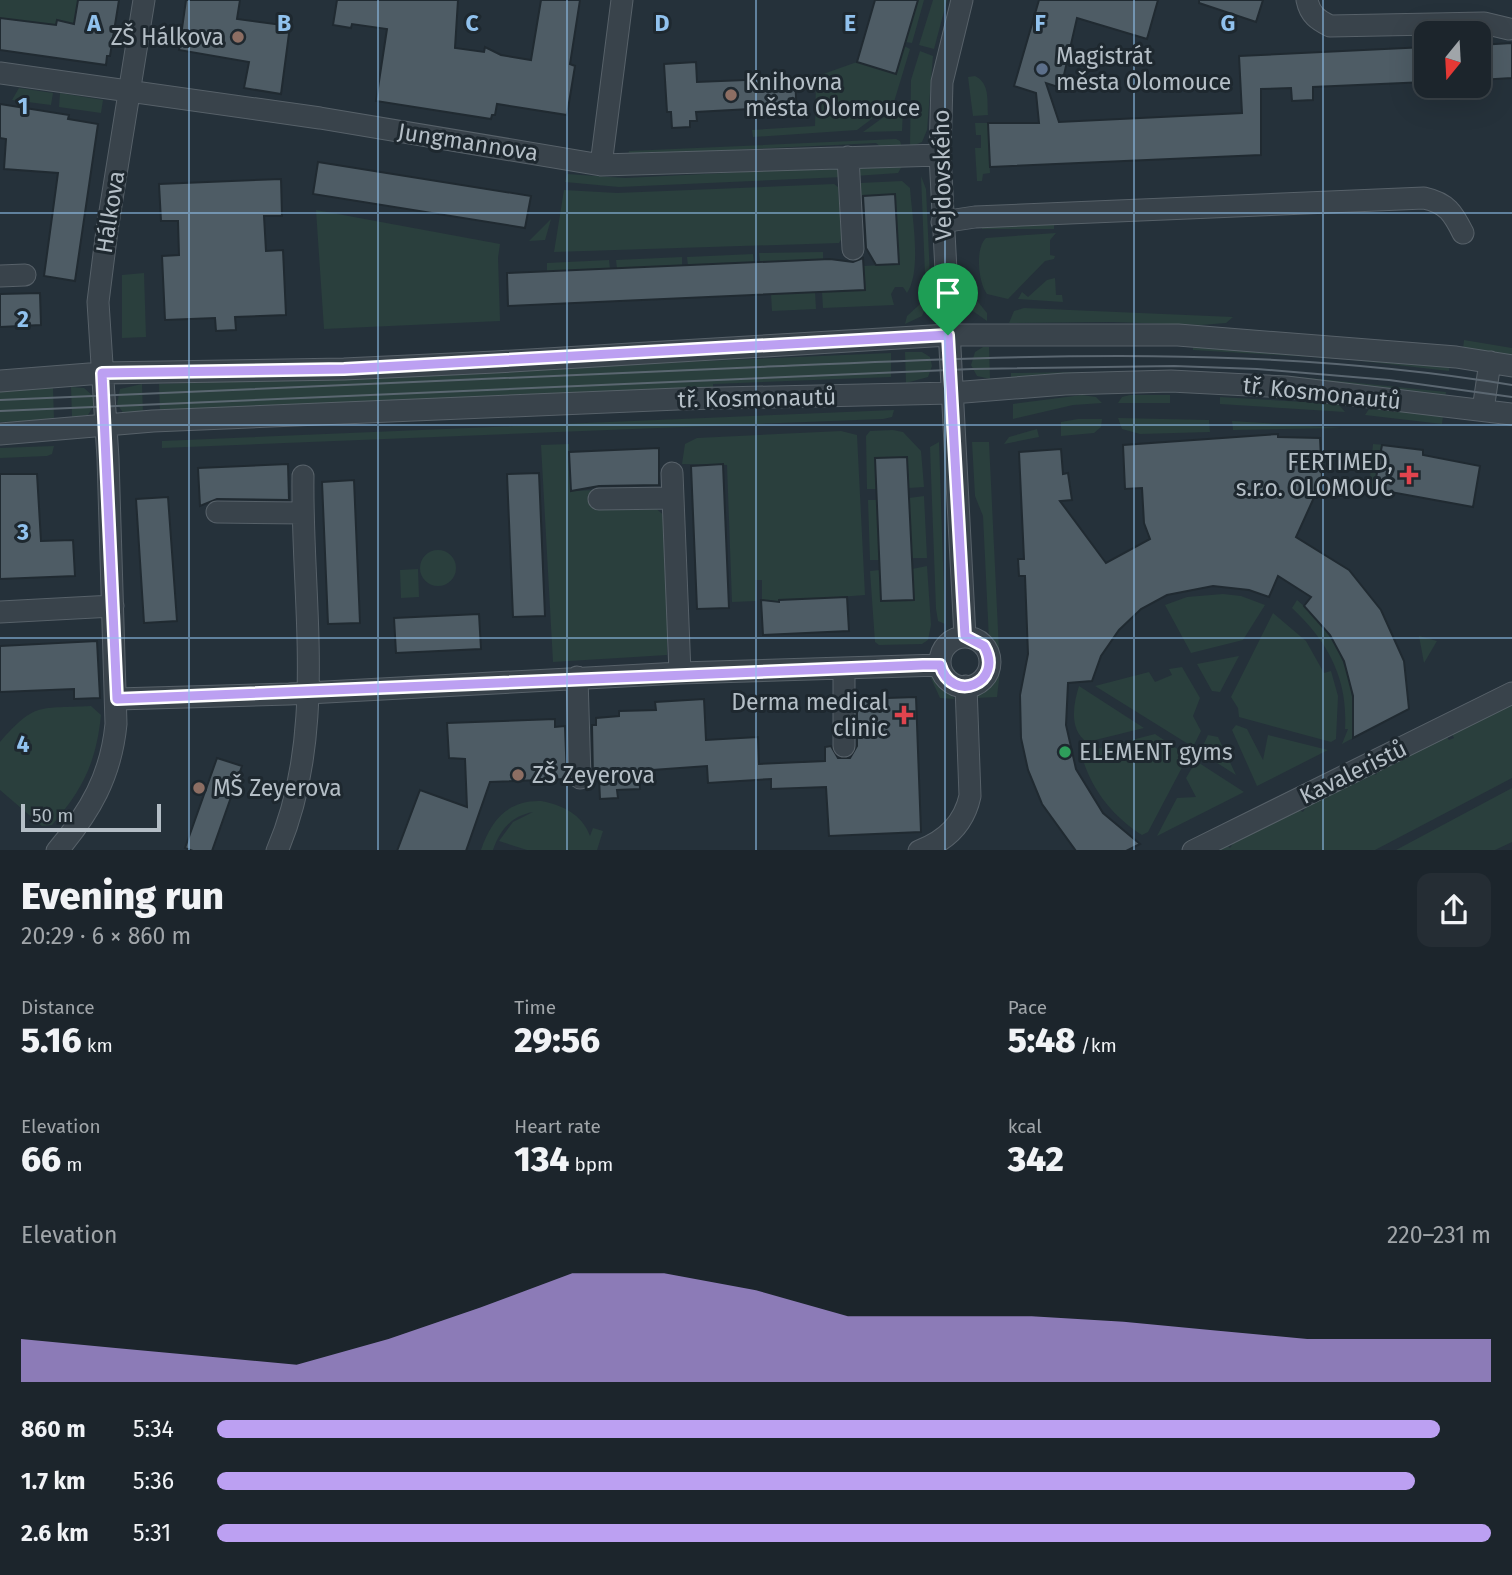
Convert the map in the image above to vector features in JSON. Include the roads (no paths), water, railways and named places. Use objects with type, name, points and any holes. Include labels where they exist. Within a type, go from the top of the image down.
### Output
[{"type":"street","name":"Hálkova","points":[[69,846],[107,772],[113,751],[117,699],[99,282],[144,0]]},
{"type":"street","points":[[601,164],[622,0]]},
{"type":"street","name":"Vejdovského","points":[[962,0],[942,82],[940,155],[965,636]]},
{"type":"street","points":[[1307,0],[1309,9],[1317,20],[1330,26],[1484,23],[1509,29]]},
{"type":"street","name":"Jungmannova","points":[[0,74],[320,118],[601,164],[940,155]]},
{"type":"street","points":[[848,158],[853,248]]},
{"type":"street","points":[[942,222],[975,217],[1424,198],[1440,201],[1452,212],[1463,233]]},
{"type":"street","points":[[0,276],[25,275]]},
{"type":"street","name":"tř. Kosmonautů","points":[[0,382],[102,373],[344,369],[948,335],[1178,334],[1512,366]]},
{"type":"street","points":[[1483,410],[1490,362]]},
{"type":"street","name":"tř. Kosmonautů","points":[[0,434],[105,426],[678,399],[952,393],[1066,384],[1171,381],[1249,384],[1512,414]]},
{"type":"street","points":[[672,472],[680,673]]},
{"type":"street","points":[[276,850],[299,782],[309,663],[302,513],[303,476]]},
{"type":"street","points":[[599,499],[673,498]]},
{"type":"street","points":[[217,512],[302,513]]},
{"type":"street","points":[[0,612],[113,606]]},
{"type":"street","points":[[965,636],[984,646],[990,661],[984,677],[966,686],[947,679],[940,665],[943,650],[948,643],[965,636]]},
{"type":"street","points":[[117,699],[306,693],[577,677],[940,665]]},
{"type":"street","points":[[844,668],[844,746]]},
{"type":"street","points":[[577,677],[580,778]]},
{"type":"street","points":[[919,850],[947,836],[966,814],[970,796],[966,686]]},
{"type":"street","name":"Kavaleristů","points":[[1193,850],[1512,693]]},
{"type":"tram line","points":[[0,400],[950,359],[1137,356],[1324,363],[1512,385]]},
{"type":"tram line","points":[[0,411],[972,369],[1174,366],[1257,369],[1389,380],[1512,397]]},
{"type":"place","name":"ZŠ Hálkova","points":[[238,37]]},
{"type":"place","name":"Magistrát města Olomouce","points":[[1042,69]]},
{"type":"place","name":"Knihovna města Olomouce","points":[[731,95]]},
{"type":"place","name":"FERTIMED, s.r.o. OLOMOUC","points":[[1409,475]]},
{"type":"place","name":"Derma medical clinic","points":[[904,715]]},
{"type":"place","name":"ELEMENT gyms","points":[[1065,752]]},
{"type":"place","name":"ZŠ Zeyerova","points":[[518,775]]},
{"type":"place","name":"MŠ Zeyerova","points":[[199,788]]}]
